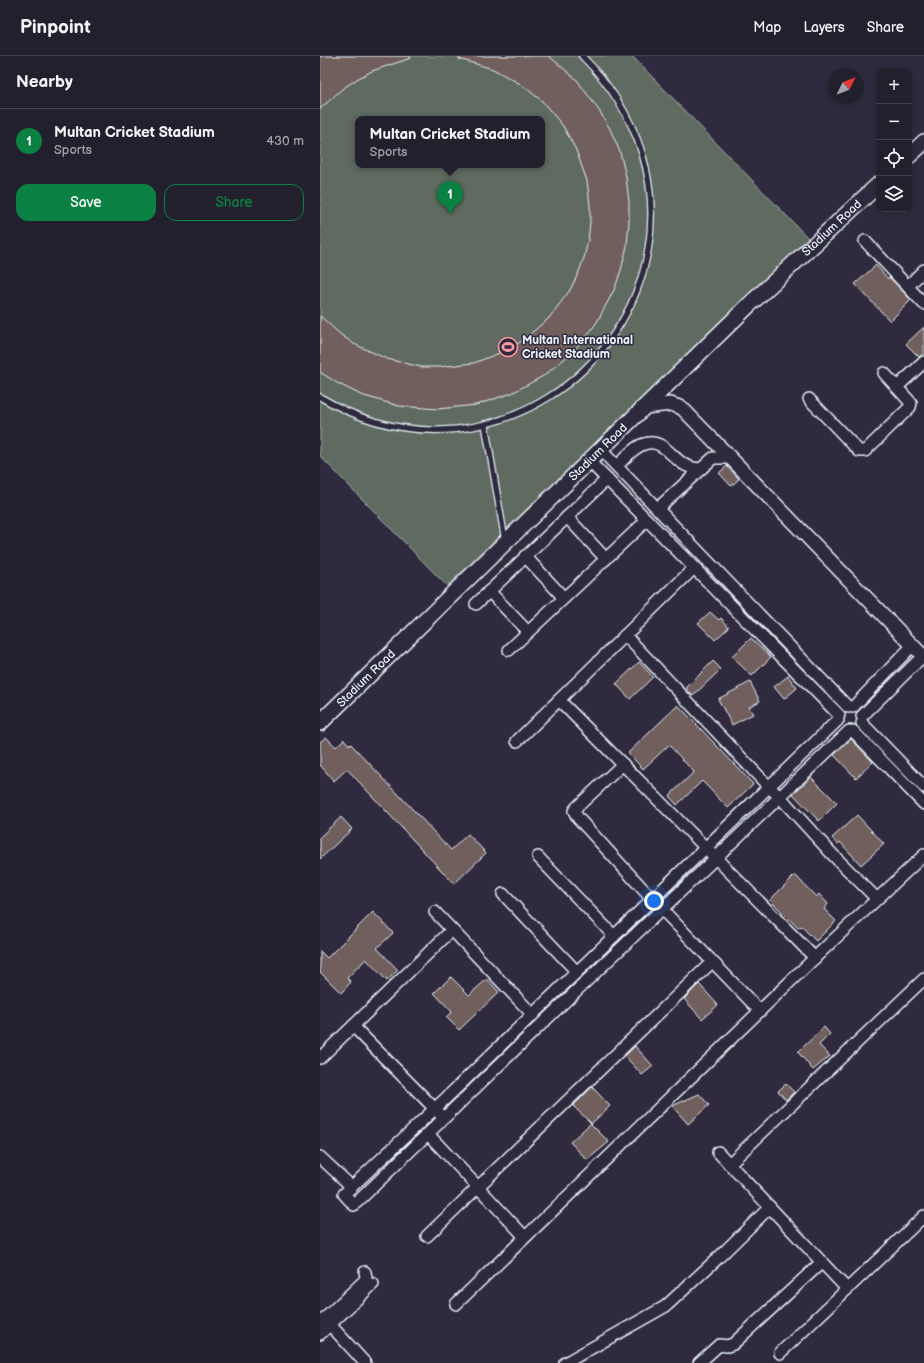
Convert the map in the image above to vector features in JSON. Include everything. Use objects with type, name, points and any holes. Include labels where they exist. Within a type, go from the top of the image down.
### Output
[{"type":"main road","points":[[912,153],[923,143]]},
{"type":"main road","name":"Stadium Road","points":[[320,723],[749,305],[876,187]]},
{"type":"street","points":[[866,241],[924,304]]},
{"type":"street","points":[[908,286],[924,270]]},
{"type":"street","points":[[897,388],[924,362]]},
{"type":"street","points":[[809,399],[859,451],[865,451],[910,407],[911,403],[884,373]]},
{"type":"street","points":[[644,407],[671,404],[682,408],[924,656],[862,719],[860,726],[851,731],[716,857],[354,1205],[344,1194],[435,1109],[769,787],[838,718],[842,710],[850,707],[913,645]]},
{"type":"street","points":[[617,466],[635,449],[645,443],[652,443],[664,446],[681,463],[690,468],[699,470]]},
{"type":"street","points":[[601,450],[850,707],[858,710],[862,719],[924,787]]},
{"type":"street","points":[[658,508],[713,458],[731,458]]},
{"type":"street","points":[[589,461],[838,718],[840,726],[851,731],[924,804]]},
{"type":"street","points":[[476,604],[607,479]]},
{"type":"street","points":[[567,517],[606,559]]},
{"type":"street","points":[[509,650],[647,520]]},
{"type":"street","points":[[526,556],[564,598]]},
{"type":"street","points":[[517,741],[694,568]]},
{"type":"street","points":[[489,591],[528,632]]},
{"type":"street","points":[[625,635],[780,797],[832,854],[877,899]]},
{"type":"street","points":[[559,700],[815,958]]},
{"type":"street","points":[[623,764],[577,807],[574,812],[652,899],[760,1011]]},
{"type":"street","points":[[456,1304],[924,855]]},
{"type":"street","points":[[538,857],[614,936]]},
{"type":"street","points":[[503,894],[577,972]]},
{"type":"street","points":[[435,912],[533,1014]]},
{"type":"street","points":[[320,1058],[452,930]]},
{"type":"street","points":[[427,1236],[712,962]]},
{"type":"street","points":[[729,1164],[924,979]]},
{"type":"street","points":[[353,1026],[444,1118]]},
{"type":"street","points":[[428,1134],[525,1237]]},
{"type":"street","points":[[718,1152],[847,1289]]},
{"type":"street","points":[[320,1157],[352,1187]]},
{"type":"street","points":[[565,1363],[666,1306],[770,1207]]},
{"type":"street","points":[[780,1353],[923,1218]]},
{"type":"street","points":[[699,1363],[719,1345],[727,1346],[733,1344],[822,1262]]},
{"type":"street","points":[[320,1334],[324,1320],[365,1280],[365,1272]]},
{"type":"street","points":[[324,1320],[373,1284]]},
{"type":"street","points":[[324,1320],[365,1363]]},
{"type":"lane","points":[[320,397],[362,418],[397,427],[432,430],[468,428],[517,414],[542,402],[560,390],[586,369],[608,344],[633,301],[644,269],[650,236],[651,214],[649,186],[642,154],[630,123],[614,94],[582,56]]},
{"type":"lane","points":[[485,424],[505,542]]},
{"type":"shaded area","name":"Multan International Cricket Stadium","points":[[320,56],[632,56],[808,238],[447,586],[320,456]]},
{"type":"building","points":[[320,56],[410,56],[411,58],[372,71],[357,79],[342,89],[320,109]]},
{"type":"building","points":[[459,56],[549,56],[577,80],[600,112],[610,129],[620,152],[626,177],[629,202],[627,246],[615,288],[597,322],[586,337],[569,355],[545,375],[512,393],[476,405],[438,409],[399,406],[361,395],[337,383],[320,372],[320,316],[354,344],[387,359],[421,367],[439,367],[474,363],[507,350],[522,341],[549,318],[570,290],[578,274],[584,258],[588,240],[590,205],[587,181],[576,150],[563,126],[542,101],[522,85],[493,69],[459,59]]},
{"type":"building","points":[[876,265],[888,279],[889,277],[911,300],[890,321],[855,284]]},
{"type":"building","points":[[924,327],[924,353],[919,357],[906,344]]},
{"type":"building","points":[[727,466],[739,479],[731,486],[719,473]]},
{"type":"building","points":[[710,612],[719,620],[721,618],[729,627],[715,640],[698,623]]},
{"type":"building","points":[[751,638],[771,657],[752,676],[732,657]]},
{"type":"building","points":[[713,661],[721,669],[693,696],[686,688]]},
{"type":"building","points":[[639,662],[653,677],[630,699],[616,684]]},
{"type":"building","points":[[788,676],[797,688],[784,699],[774,687]]},
{"type":"building","points":[[750,682],[760,701],[749,707],[753,714],[732,725],[718,699]]},
{"type":"building","points":[[678,705],[753,784],[728,808],[702,781],[677,805],[669,796],[694,772],[669,745],[643,769],[628,753]]},
{"type":"building","points":[[326,737],[336,747],[344,739],[349,745],[350,743],[451,850],[468,834],[486,853],[454,884],[347,769],[334,781],[320,765],[320,742]]},
{"type":"building","points":[[851,739],[873,762],[856,778],[834,755]]},
{"type":"building","points":[[811,777],[837,803],[819,821],[793,794]]},
{"type":"building","points":[[857,815],[884,844],[861,865],[840,842],[838,844],[832,838]]},
{"type":"building","points":[[341,817],[352,829],[320,859],[320,837]]},
{"type":"building","points":[[795,875],[816,897],[819,894],[828,904],[824,909],[836,921],[816,941],[801,926],[798,928],[770,900]]},
{"type":"building","points":[[373,912],[393,933],[377,948],[398,970],[387,981],[366,959],[347,978],[351,982],[341,993],[320,972],[320,951],[327,958]]},
{"type":"building","points":[[451,977],[469,995],[487,979],[499,992],[459,1030],[446,1017],[452,1012],[434,993]]},
{"type":"building","points":[[699,984],[718,1005],[702,1019],[684,999]]},
{"type":"building","points":[[824,1027],[830,1034],[819,1045],[830,1056],[813,1070],[798,1052]]},
{"type":"building","points":[[635,1046],[653,1066],[642,1075],[625,1056]]},
{"type":"building","points":[[786,1084],[794,1092],[786,1100],[778,1091]]},
{"type":"building","points":[[592,1087],[610,1106],[591,1124],[609,1142],[587,1160],[570,1142],[591,1123],[573,1106]]},
{"type":"building","points":[[699,1094],[709,1105],[688,1124],[672,1106]]},
{"type":"place","name":"Multan Cricket Stadium","points":[[450,214]]},
{"type":"place","name":"Multan International Cricket Stadium","points":[[508,347]]}]
